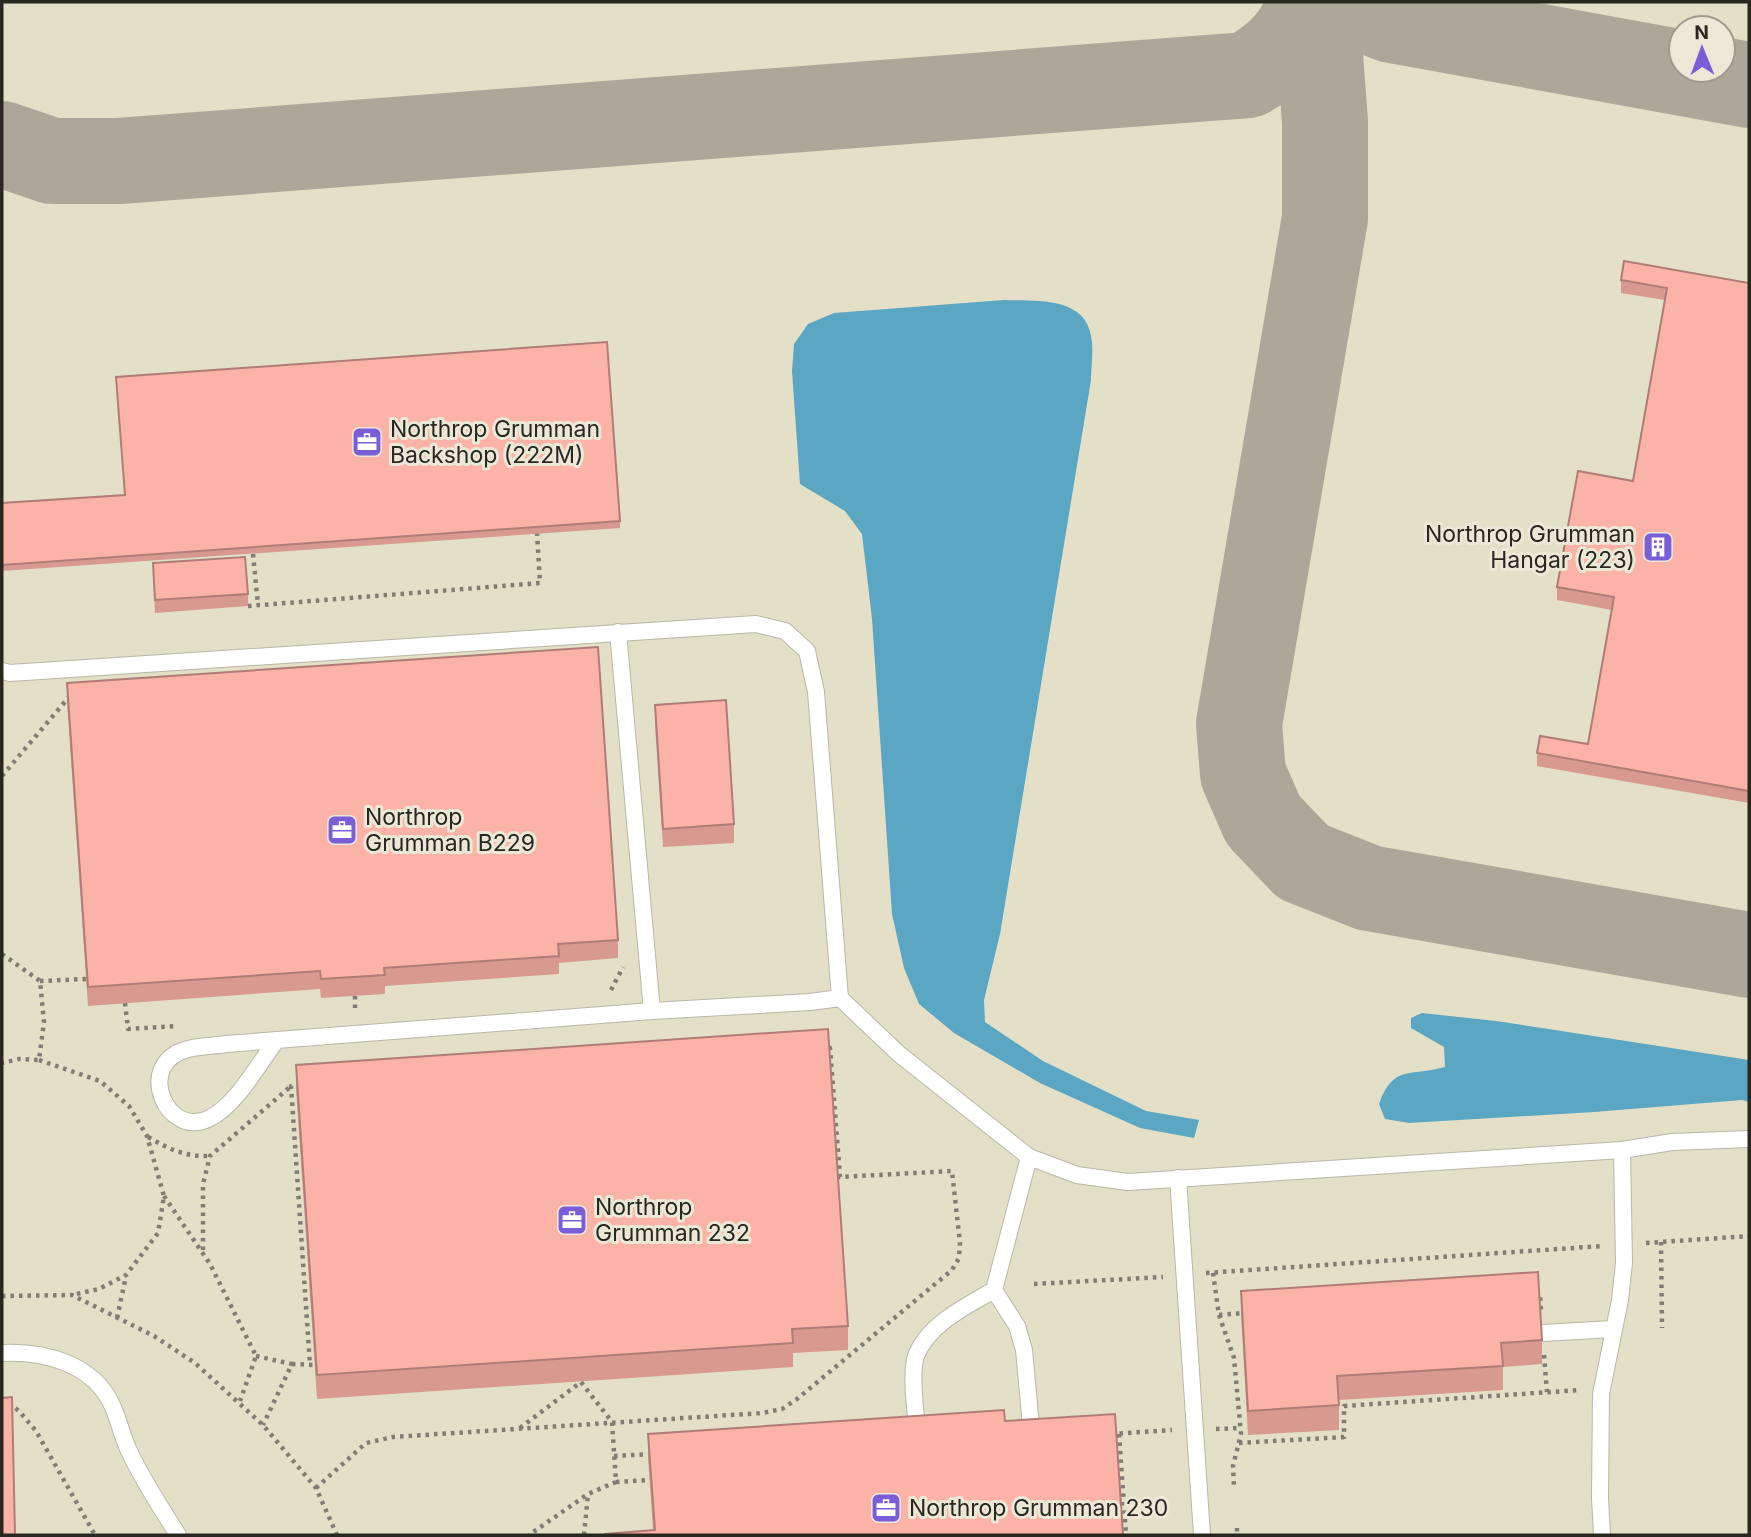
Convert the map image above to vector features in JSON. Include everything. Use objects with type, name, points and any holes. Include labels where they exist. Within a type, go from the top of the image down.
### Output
[{"type":"lane","points":[[2,671],[10,673],[756,624],[785,631],[807,651],[816,692],[840,998],[899,1054],[1029,1157],[1077,1175],[1128,1182],[1622,1150],[1672,1142],[1749,1139]]},
{"type":"lane","points":[[618,632],[652,1011]]},
{"type":"lane","points":[[276,1041],[235,1097],[210,1118],[193,1123],[175,1116],[162,1100],[158,1079],[166,1061],[186,1049],[276,1041],[652,1011],[810,1002],[840,998]]},
{"type":"lane","points":[[1602,1535],[1601,1394],[1625,1263],[1622,1150]]},
{"type":"lane","points":[[917,1432],[916,1357],[929,1335],[994,1290],[1029,1157]]},
{"type":"lane","points":[[1178,1178],[1202,1535]]},
{"type":"lane","points":[[994,1290],[1017,1326],[1024,1350],[1031,1426]]},
{"type":"lane","points":[[1542,1333],[1614,1329]]},
{"type":"lane","points":[[2,1353],[28,1352],[52,1356],[79,1369],[96,1383],[111,1403],[143,1479],[178,1535]]},
{"type":"path","points":[[248,607],[541,583],[537,533]]},
{"type":"path","points":[[253,554],[258,605]]},
{"type":"path","points":[[2,776],[72,693]]},
{"type":"path","points":[[2,954],[40,981],[86,979]]},
{"type":"path","points":[[605,992],[613,989],[625,962]]},
{"type":"path","points":[[39,1060],[44,1022],[40,981]]},
{"type":"path","points":[[342,1014],[355,1013],[355,996]]},
{"type":"path","points":[[125,1003],[128,1029],[181,1025]]},
{"type":"path","points":[[316,1488],[366,1443],[393,1437],[762,1413],[782,1409],[952,1270],[959,1258],[952,1171],[840,1177],[830,1048],[817,1049]]},
{"type":"path","points":[[2,1063],[19,1059],[39,1060],[100,1081],[129,1105],[147,1136],[164,1196],[203,1253],[256,1356],[240,1402]]},
{"type":"path","points":[[203,1253],[203,1184],[210,1156],[291,1086],[305,1085]]},
{"type":"path","points":[[256,1356],[292,1364],[312,1365],[291,1086]]},
{"type":"path","points":[[147,1136],[172,1151],[193,1157],[210,1156]]},
{"type":"path","points":[[2,1296],[72,1295],[100,1289],[126,1275],[158,1233],[164,1196]]},
{"type":"path","points":[[1645,1244],[1749,1236]]},
{"type":"path","points":[[1661,1242],[1662,1328]]},
{"type":"path","points":[[1201,1274],[1607,1246]]},
{"type":"path","points":[[1213,1273],[1219,1315],[1234,1358],[1240,1428],[1233,1466],[1234,1488]]},
{"type":"path","points":[[117,1318],[126,1275]]},
{"type":"path","points":[[1034,1284],[1167,1277]]},
{"type":"path","points":[[1527,1294],[1540,1293],[1547,1392]]},
{"type":"path","points":[[72,1295],[154,1336],[195,1363],[240,1402],[316,1488],[337,1535]]},
{"type":"path","points":[[1219,1315],[1247,1313]]},
{"type":"path","points":[[263,1425],[292,1364]]},
{"type":"path","points":[[518,1429],[581,1382],[612,1422],[616,1482]]},
{"type":"path","points":[[1239,1443],[1344,1437],[1344,1406],[1585,1390]]},
{"type":"path","points":[[2,1398],[19,1411],[36,1431],[95,1535]]},
{"type":"path","points":[[1212,1429],[1240,1428]]},
{"type":"path","points":[[1119,1434],[1126,1535]]},
{"type":"path","points":[[530,1535],[588,1494],[616,1482],[650,1480]]},
{"type":"path","points":[[584,1535],[588,1494]]},
{"type":"path","points":[[1237,1528],[1237,1535]]},
{"type":"shaded area","points":[[2,2],[1749,2],[1749,1535],[2,1535]]},
{"type":"water","points":[[1004,300],[1043,301],[1069,307],[1087,323],[1092,352],[1091,380],[1000,934],[984,1000],[985,1022],[1043,1061],[1146,1111],[1199,1120],[1194,1138],[1140,1128],[1040,1083],[954,1033],[919,1004],[904,968],[892,914],[872,619],[862,534],[845,511],[800,484],[792,371],[794,344],[808,324],[834,313]]},
{"type":"water","points":[[1422,1013],[1496,1021],[1749,1060],[1749,1102],[1742,1100],[1409,1123],[1385,1119],[1379,1104],[1385,1091],[1397,1077],[1445,1067],[1444,1047],[1411,1028],[1411,1018]]},
{"type":"building","name":"Northrop Grumman Hangar (223)","points":[[1624,261],[1749,283],[1749,791],[1537,753],[1540,736],[1588,744],[1614,597],[1557,587],[1578,471],[1633,481],[1667,288],[1621,280]]},
{"type":"building","name":"Northrop Grumman Backshop (222M)","points":[[607,342],[620,521],[2,565],[2,503],[125,495],[116,377]]},
{"type":"building","points":[[245,557],[248,594],[155,600],[153,563]]},
{"type":"building","name":"Northrop Grumman B229","points":[[598,647],[618,940],[558,944],[559,956],[384,968],[385,975],[321,979],[320,971],[88,987],[67,683]]},
{"type":"building","points":[[726,700],[734,824],[663,829],[655,705]]},
{"type":"building","name":"Northrop Grumman 232","points":[[828,1029],[848,1326],[792,1329],[793,1343],[317,1375],[296,1065]]},
{"type":"building","points":[[1538,1272],[1542,1340],[1501,1343],[1503,1366],[1337,1376],[1339,1405],[1248,1411],[1241,1291]]},
{"type":"building","points":[[12,1397],[15,1535],[2,1535],[2,1398]]},
{"type":"building","name":"Northrop Grumman 230","points":[[1004,1410],[1005,1421],[1115,1414],[1123,1535],[605,1535],[655,1530],[648,1434]]},
{"type":"taxiway","points":[[2,144],[52,161],[119,161],[1248,75],[1269,61],[1287,44],[1300,25],[1309,2]]},
{"type":"taxiway","points":[[1316,2],[1325,122],[1325,218],[1239,724],[1243,774],[1263,820],[1303,862],[1369,888],[1749,955]]},
{"type":"taxiway","points":[[1352,2],[1392,20],[1749,85]]},
{"type":"place","name":"Northrop Grumman Backshop (222M)","points":[[367,442]]},
{"type":"place","name":"Northrop Grumman Hangar (223)","points":[[1658,547]]},
{"type":"place","name":"Northrop Grumman B229","points":[[342,830]]},
{"type":"place","name":"Northrop Grumman 232","points":[[572,1220]]},
{"type":"place","name":"Northrop Grumman 230","points":[[886,1508]]}]
